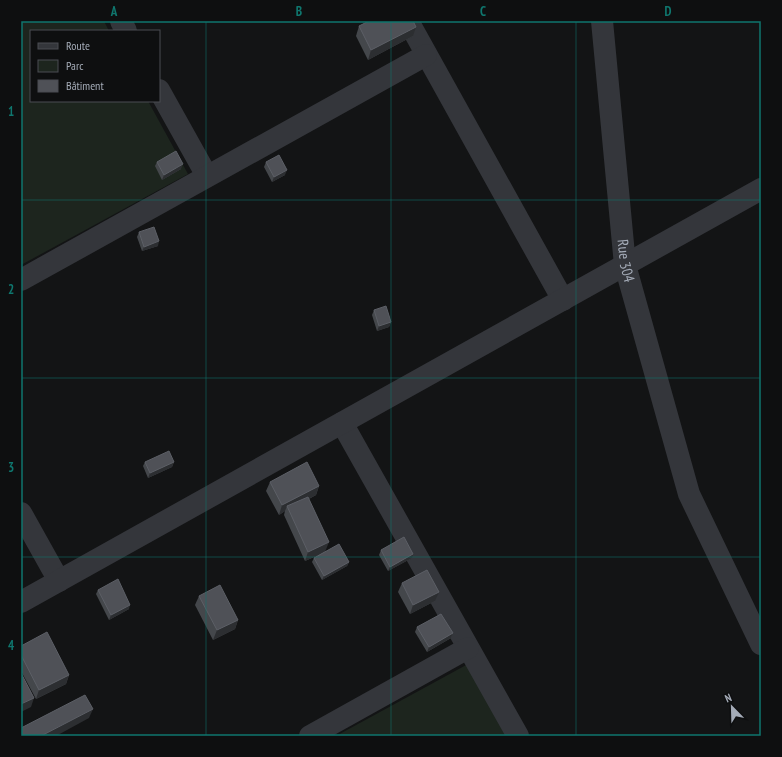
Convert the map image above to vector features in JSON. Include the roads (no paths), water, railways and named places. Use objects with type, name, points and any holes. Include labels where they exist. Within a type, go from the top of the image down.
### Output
[{"type":"street","points":[[121,21],[126,30]]},
{"type":"street","points":[[408,21],[563,300]]},
{"type":"street","name":"Rue 304","points":[[602,21],[625,265],[689,494],[761,644]]},
{"type":"street","points":[[21,280],[426,55]]},
{"type":"street","points":[[160,92],[207,176]]},
{"type":"street","points":[[21,602],[761,189]]},
{"type":"street","points":[[342,423],[518,736]]},
{"type":"street","points":[[21,513],[59,581]]},
{"type":"street","points":[[310,736],[468,648]]}]
